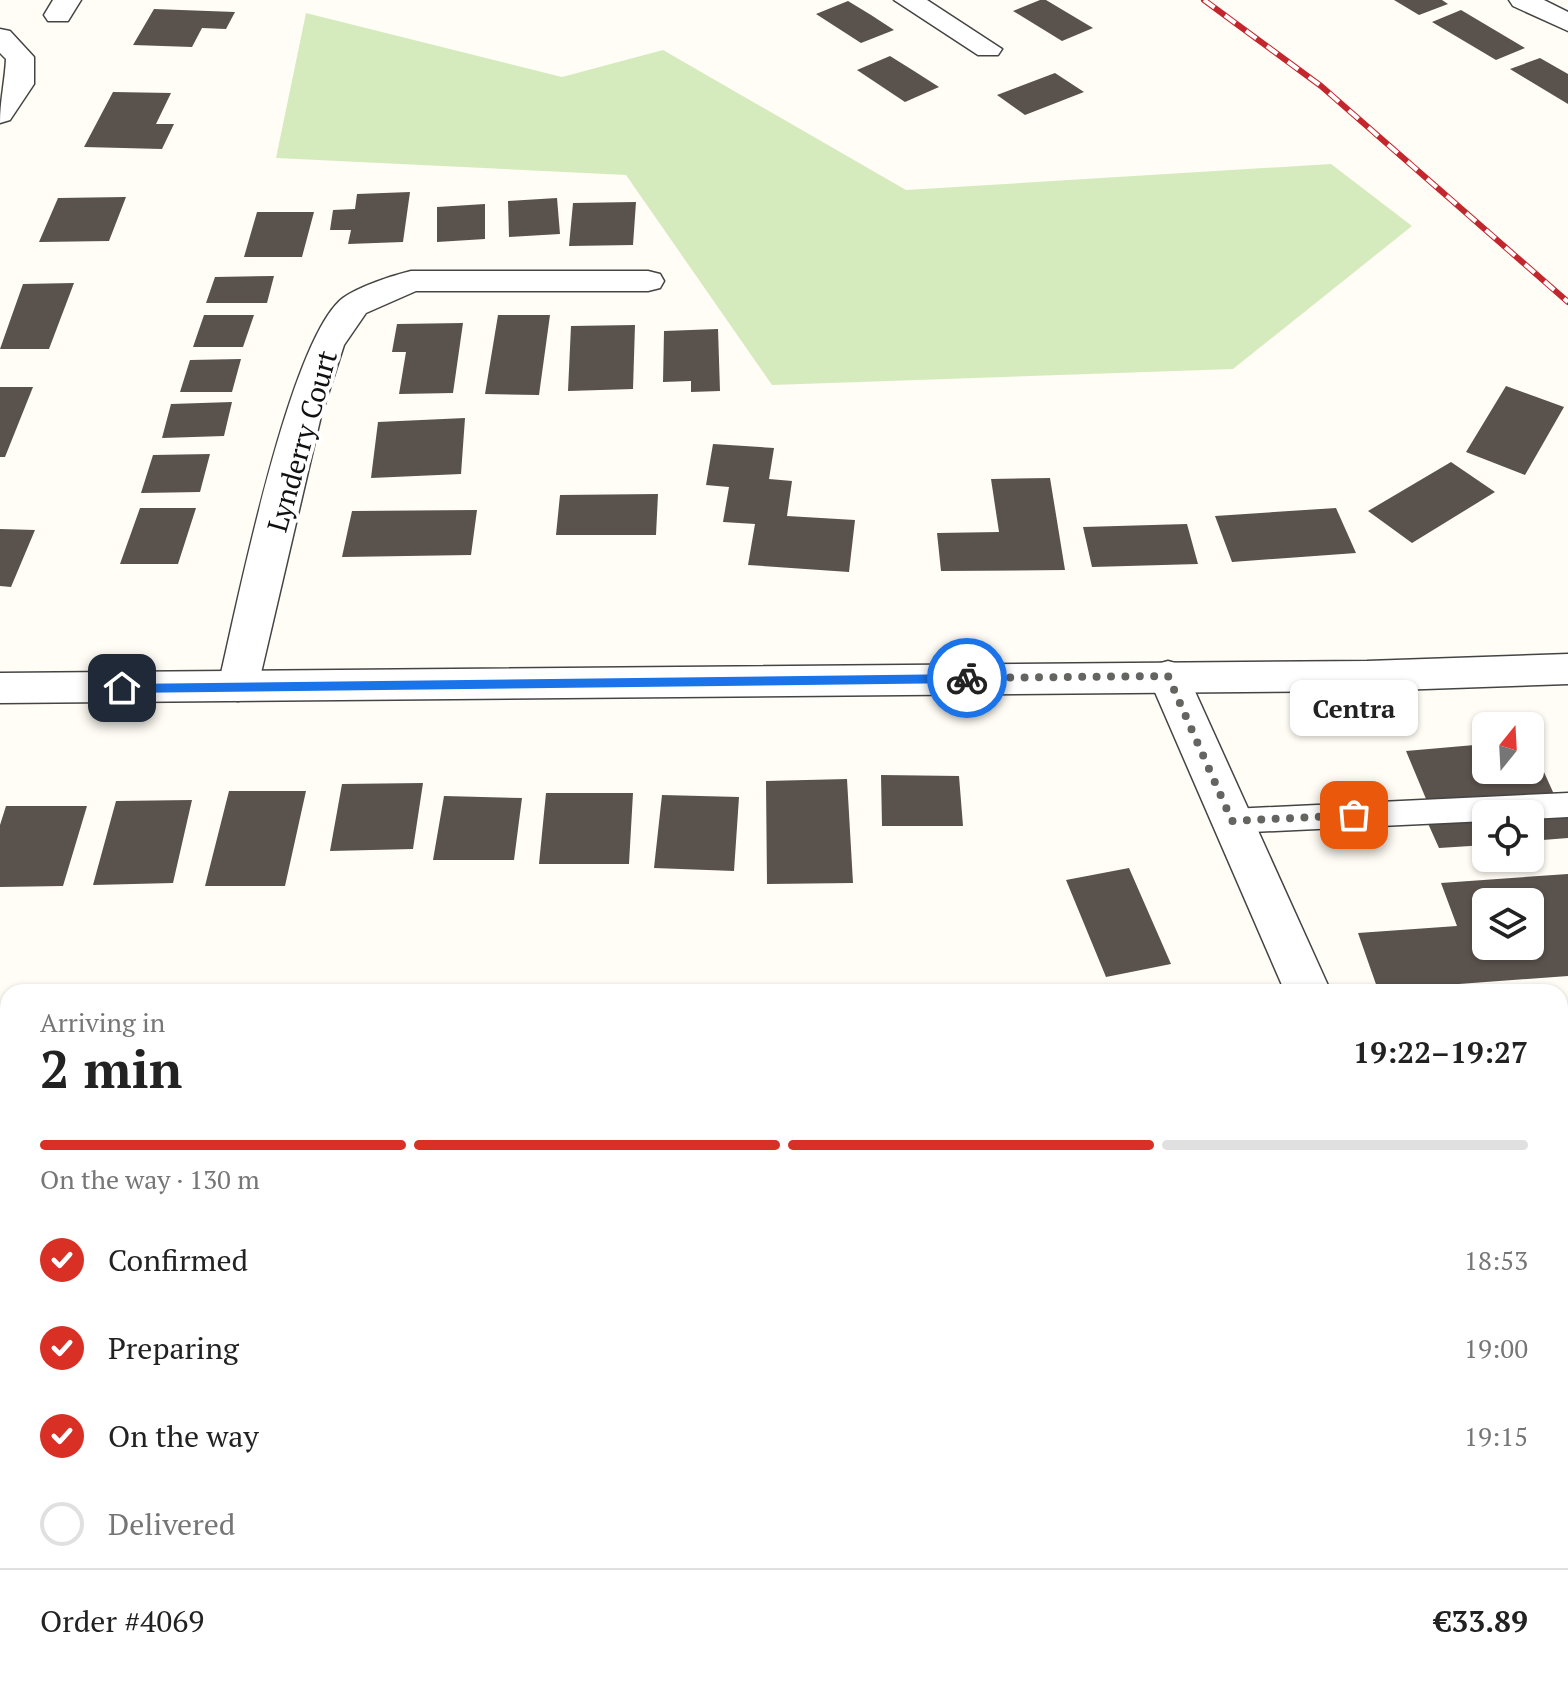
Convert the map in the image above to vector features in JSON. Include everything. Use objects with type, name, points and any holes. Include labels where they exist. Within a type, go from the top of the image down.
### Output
[{"type":"street","points":[[908,0],[988,49]]},
{"type":"street","points":[[1523,0],[1568,23]]},
{"type":"street","points":[[0,37],[20,57],[19,84],[0,114]]},
{"type":"street","name":"Lynderry Court","points":[[238,686],[303,416],[327,344],[354,306],[411,281],[648,281]]},
{"type":"street","points":[[0,688],[1382,676],[1568,669]]},
{"type":"street","points":[[1168,676],[1304,984]]},
{"type":"lane","points":[[1232,821],[1568,805]]},
{"type":"green space","points":[[306,13],[562,77],[663,50],[906,190],[1331,164],[1412,226],[1233,369],[772,385],[626,175],[276,158]]},
{"type":"building","points":[[1046,0],[1093,28],[1062,41],[1013,11]]},
{"type":"building","points":[[1394,0],[1442,0],[1448,4],[1419,15]]},
{"type":"building","points":[[848,1],[894,30],[861,43],[816,14]]},
{"type":"building","points":[[154,9],[235,12],[226,29],[202,28],[192,47],[133,45]]},
{"type":"building","points":[[1461,10],[1525,48],[1496,60],[1432,22]]},
{"type":"building","points":[[890,56],[939,87],[905,102],[857,70]]},
{"type":"building","points":[[1540,58],[1568,74],[1568,104],[1510,69]]},
{"type":"building","points":[[1055,73],[1084,92],[1025,115],[997,95]]},
{"type":"building","points":[[113,92],[171,93],[156,124],[174,124],[162,149],[84,147]]},
{"type":"building","points":[[410,192],[403,242],[348,244],[351,230],[330,230],[333,210],[355,209],[357,194]]},
{"type":"building","points":[[126,197],[109,241],[39,242],[58,198]]},
{"type":"building","points":[[557,198],[560,234],[509,237],[508,201]]},
{"type":"building","points":[[636,202],[633,245],[569,246],[573,203]]},
{"type":"building","points":[[485,204],[485,239],[437,242],[437,207]]},
{"type":"building","points":[[257,212],[314,212],[302,257],[244,257]]},
{"type":"building","points":[[274,276],[267,303],[206,303],[215,277]]},
{"type":"building","points":[[74,283],[49,349],[0,349],[23,284]]},
{"type":"building","points":[[204,315],[254,315],[243,347],[193,347]]},
{"type":"building","points":[[498,315],[550,315],[539,395],[485,394]]},
{"type":"building","points":[[463,323],[453,393],[399,394],[406,352],[392,352],[397,324]]},
{"type":"building","points":[[635,325],[633,389],[568,391],[571,326]]},
{"type":"building","points":[[718,329],[720,391],[691,392],[691,381],[663,382],[664,331]]},
{"type":"building","points":[[241,359],[232,392],[180,392],[190,360]]},
{"type":"building","points":[[1506,386],[1564,407],[1525,475],[1466,452]]},
{"type":"building","points":[[0,387],[33,387],[5,457],[0,457]]},
{"type":"building","points":[[232,402],[224,436],[162,438],[171,404]]},
{"type":"building","points":[[465,418],[461,474],[371,478],[378,422]]},
{"type":"building","points":[[713,444],[774,448],[769,479],[792,481],[787,516],[855,520],[849,572],[748,565],[755,524],[723,522],[729,487],[706,485]]},
{"type":"building","points":[[210,454],[200,492],[141,493],[153,455]]},
{"type":"building","points":[[1451,462],[1495,492],[1412,543],[1368,511]]},
{"type":"building","points":[[1050,478],[1065,570],[941,571],[937,533],[999,532],[991,479]]},
{"type":"building","points":[[658,494],[656,535],[556,535],[560,495]]},
{"type":"building","points":[[140,508],[196,508],[178,564],[120,564]]},
{"type":"building","points":[[1336,508],[1356,553],[1232,562],[1215,516]]},
{"type":"building","points":[[477,510],[471,555],[342,557],[352,511]]},
{"type":"building","points":[[1187,524],[1198,564],[1092,567],[1083,527]]},
{"type":"building","points":[[0,529],[35,530],[11,587],[0,586]]},
{"type":"building","points":[[1472,745],[1472,784],[1544,784],[1544,772],[1562,812],[1568,811],[1568,838],[1544,840],[1544,800],[1472,800],[1472,846],[1439,848],[1426,819],[1434,818],[1406,751]]},
{"type":"building","points":[[881,775],[959,776],[963,826],[882,826]]},
{"type":"building","points":[[847,779],[853,883],[767,884],[766,781]]},
{"type":"building","points":[[423,783],[413,849],[330,851],[342,784]]},
{"type":"building","points":[[229,791],[306,791],[285,886],[205,886]]},
{"type":"building","points":[[546,793],[633,793],[629,864],[539,864]]},
{"type":"building","points":[[662,795],[739,797],[734,871],[654,868]]},
{"type":"building","points":[[444,796],[522,798],[514,860],[433,860]]},
{"type":"building","points":[[192,800],[173,883],[93,885],[116,801]]},
{"type":"building","points":[[6,806],[87,806],[63,886],[0,887],[0,825]]},
{"type":"building","points":[[1129,868],[1171,964],[1106,977],[1066,880]]},
{"type":"building","points":[[1568,874],[1568,976],[1459,984],[1376,984],[1358,933],[1457,926],[1441,883]]},
{"type":"railway","points":[[1204,0],[1321,86],[1568,302]]},
{"type":"way so far","points":[[967,678],[1168,676],[1232,821],[1354,815]]},
{"type":"place","name":"Centra","points":[[1354,815]]},
{"type":"route","points":[[122,688],[967,678]]}]
